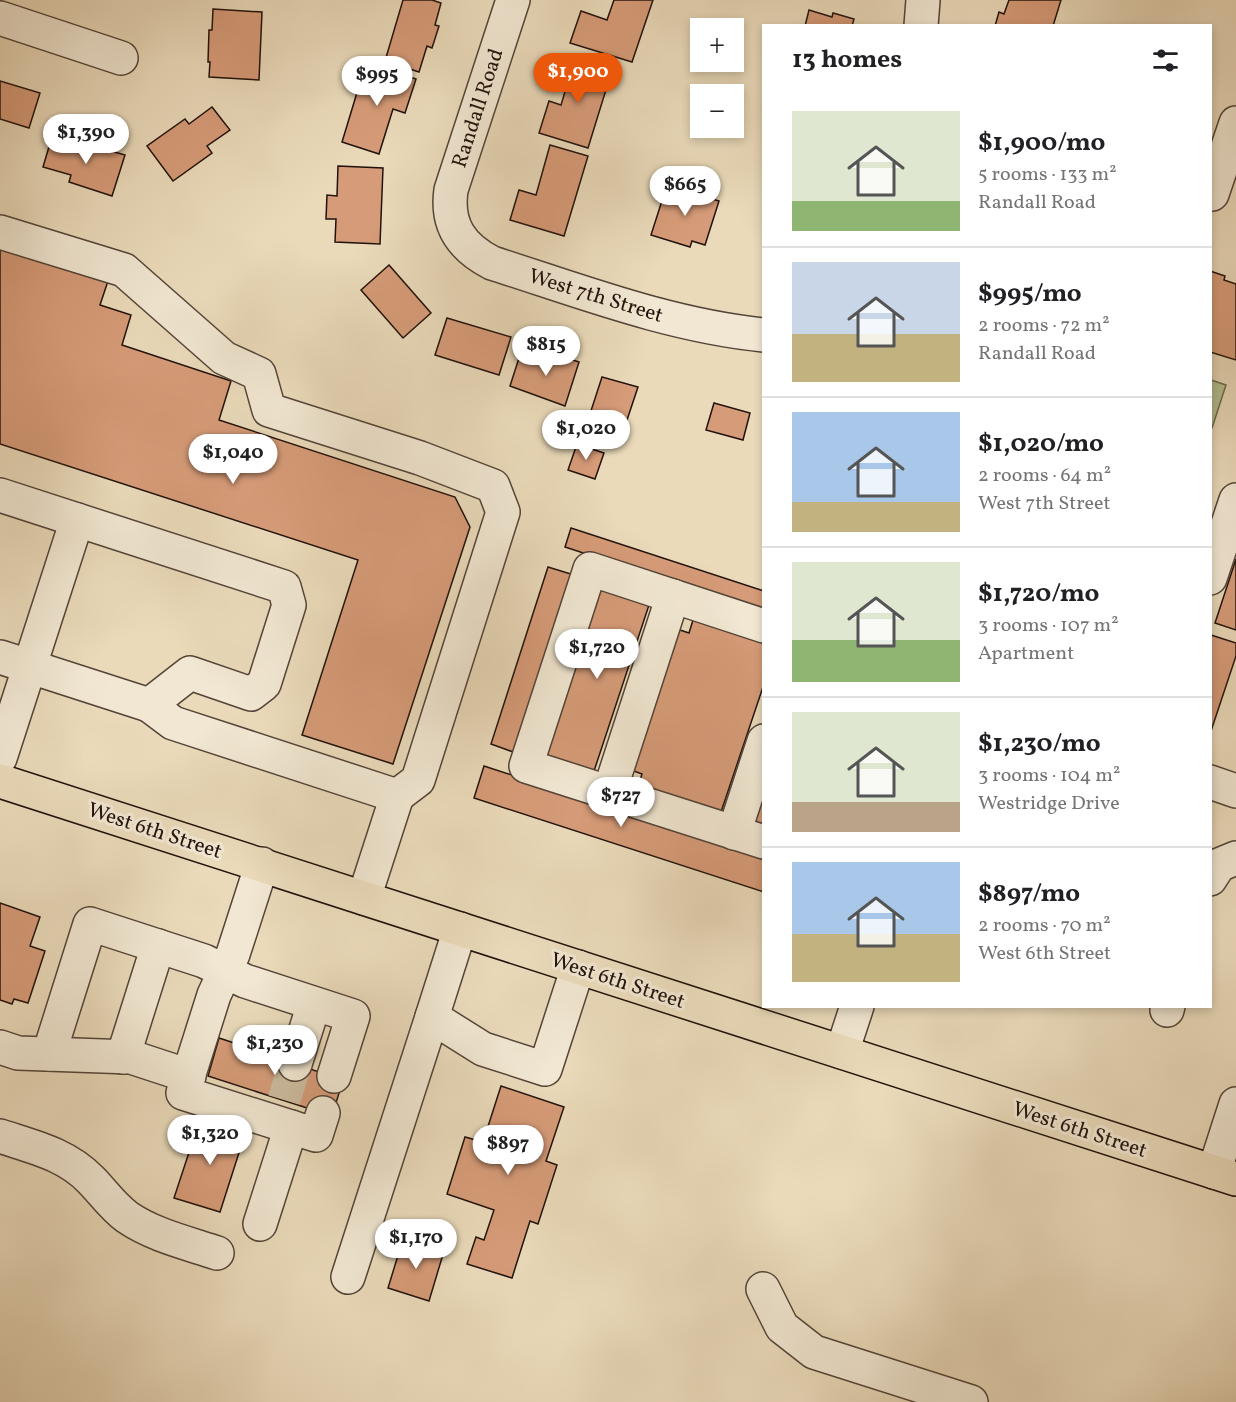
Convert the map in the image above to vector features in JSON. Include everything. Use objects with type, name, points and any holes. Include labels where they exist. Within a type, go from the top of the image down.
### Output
[{"type":"main road","name":"West 6th Street","points":[[0,781],[1225,1175]]},
{"type":"street","name":"Randall Road","points":[[451,218],[449,204],[455,176],[513,0]]},
{"type":"street","points":[[921,24],[922,0]]},
{"type":"street","points":[[0,18],[121,57]]},
{"type":"street","points":[[1220,196],[1236,123]]},
{"type":"street","name":"West 7th Street","points":[[451,218],[454,229],[462,240],[478,256],[492,263],[660,315],[762,335]]},
{"type":"street","points":[[0,232],[124,270],[224,358],[259,374],[269,410],[420,458],[493,486],[503,512],[418,780],[398,796],[364,898]]},
{"type":"street","points":[[0,495],[284,587],[289,605],[264,684],[251,694],[190,673],[149,705]]},
{"type":"street","points":[[1212,572],[1236,500]]},
{"type":"street","points":[[0,758],[15,662],[77,520]]},
{"type":"street","points":[[762,625],[590,569],[526,766],[749,838],[762,754]]},
{"type":"street","points":[[609,793],[673,596]]},
{"type":"street","points":[[15,662],[149,705],[173,723],[398,796]]},
{"type":"street","points":[[1212,783],[1236,790]]},
{"type":"street","points":[[1212,876],[1219,865],[1236,858]]},
{"type":"street","points":[[260,1224],[299,1119],[183,1093],[214,995],[233,954],[262,864]]},
{"type":"street","points":[[49,1054],[90,924],[204,961],[245,981],[334,1010],[315,1070]]},
{"type":"street","points":[[348,1277],[460,929]]},
{"type":"street","points":[[123,1057],[158,946]]},
{"type":"street","points":[[432,1017],[483,1049],[545,1069],[578,967]]},
{"type":"street","points":[[842,1052],[856,1008]]},
{"type":"street","points":[[0,1047],[18,1053],[131,1057],[189,1076]]},
{"type":"street","points":[[1225,1175],[1236,1104]]},
{"type":"street","points":[[0,1136],[54,1154],[73,1164],[91,1180],[107,1200],[128,1218],[167,1237],[217,1253]]},
{"type":"street","points":[[763,1288],[782,1327],[814,1352],[971,1402]]},
{"type":"green space","points":[[1212,380],[1226,385],[1212,428]]},
{"type":"building","points":[[403,0],[432,0],[441,3],[435,25],[439,26],[432,48],[427,46],[419,72],[385,61]]},
{"type":"building","points":[[614,0],[653,0],[632,62],[570,43],[581,11],[607,20]]},
{"type":"building","points":[[1009,0],[1061,0],[1054,24],[996,24],[999,12],[1004,14]]},
{"type":"building","points":[[213,9],[262,12],[259,80],[209,77],[209,30],[212,30]]},
{"type":"building","points":[[809,10],[832,17],[833,13],[854,19],[853,24],[806,24]]},
{"type":"building","points":[[576,55],[613,67],[588,148],[539,133],[549,101],[561,105]]},
{"type":"building","points":[[366,63],[416,79],[405,113],[393,109],[379,154],[342,142]]},
{"type":"building","points":[[0,81],[40,93],[29,128],[0,119]]},
{"type":"building","points":[[212,107],[230,130],[207,146],[212,153],[173,181],[147,146],[185,119],[189,124]]},
{"type":"building","points":[[51,140],[79,148],[80,142],[125,155],[112,196],[69,182],[71,175],[43,167]]},
{"type":"building","points":[[550,145],[588,156],[564,236],[510,220],[519,190],[536,195]]},
{"type":"building","points":[[338,166],[383,168],[380,244],[335,242],[336,219],[326,219],[327,195],[337,196]]},
{"type":"building","points":[[667,185],[719,201],[705,245],[692,241],[690,247],[651,235]]},
{"type":"building","points":[[0,246],[108,281],[100,305],[131,315],[122,345],[231,381],[219,420],[455,497],[470,527],[393,764],[302,735],[358,560],[0,444]]},
{"type":"building","points":[[389,265],[431,313],[403,338],[361,290]]},
{"type":"building","points":[[1212,272],[1225,276],[1224,280],[1236,284],[1236,360],[1212,353]]},
{"type":"building","points":[[447,318],[511,337],[499,375],[435,355]]},
{"type":"building","points":[[548,352],[579,362],[565,406],[510,386],[520,355],[538,360],[539,356],[546,358]]},
{"type":"building","points":[[602,377],[638,387],[624,429],[589,417]]},
{"type":"building","points":[[714,403],[750,413],[743,440],[706,430]]},
{"type":"building","points":[[577,444],[604,453],[595,479],[568,470]]},
{"type":"building","points":[[571,528],[762,590],[762,611],[565,547]]},
{"type":"building","points":[[1236,559],[1236,630],[1215,623]]},
{"type":"building","points":[[548,567],[574,575],[516,753],[491,744]]},
{"type":"building","points":[[599,589],[649,605],[594,771],[545,755]]},
{"type":"building","points":[[693,620],[762,642],[762,690],[721,812],[638,786],[642,774],[631,770],[677,629],[689,633]]},
{"type":"building","points":[[1212,635],[1236,643],[1236,656],[1212,728]]},
{"type":"building","points":[[484,766],[762,856],[762,891],[474,798]]},
{"type":"building","points":[[762,786],[762,825],[750,822]]},
{"type":"building","points":[[0,903],[40,917],[30,946],[45,951],[28,1003],[14,999],[12,1004],[0,1000]]},
{"type":"building","points":[[219,1038],[274,1056],[277,1047],[291,1051],[295,1064],[343,1080],[332,1116],[208,1076]]},
{"type":"building","points":[[501,1086],[564,1107],[546,1161],[557,1165],[538,1224],[530,1221],[512,1278],[467,1264],[476,1237],[484,1240],[494,1210],[447,1194],[465,1137],[483,1142]]},
{"type":"building","points":[[200,1119],[245,1134],[220,1212],[174,1198]]},
{"type":"building","points":[[403,1239],[444,1251],[429,1301],[388,1288]]},
{"type":"tunnel","points":[[284,1100],[295,1064]]}]
